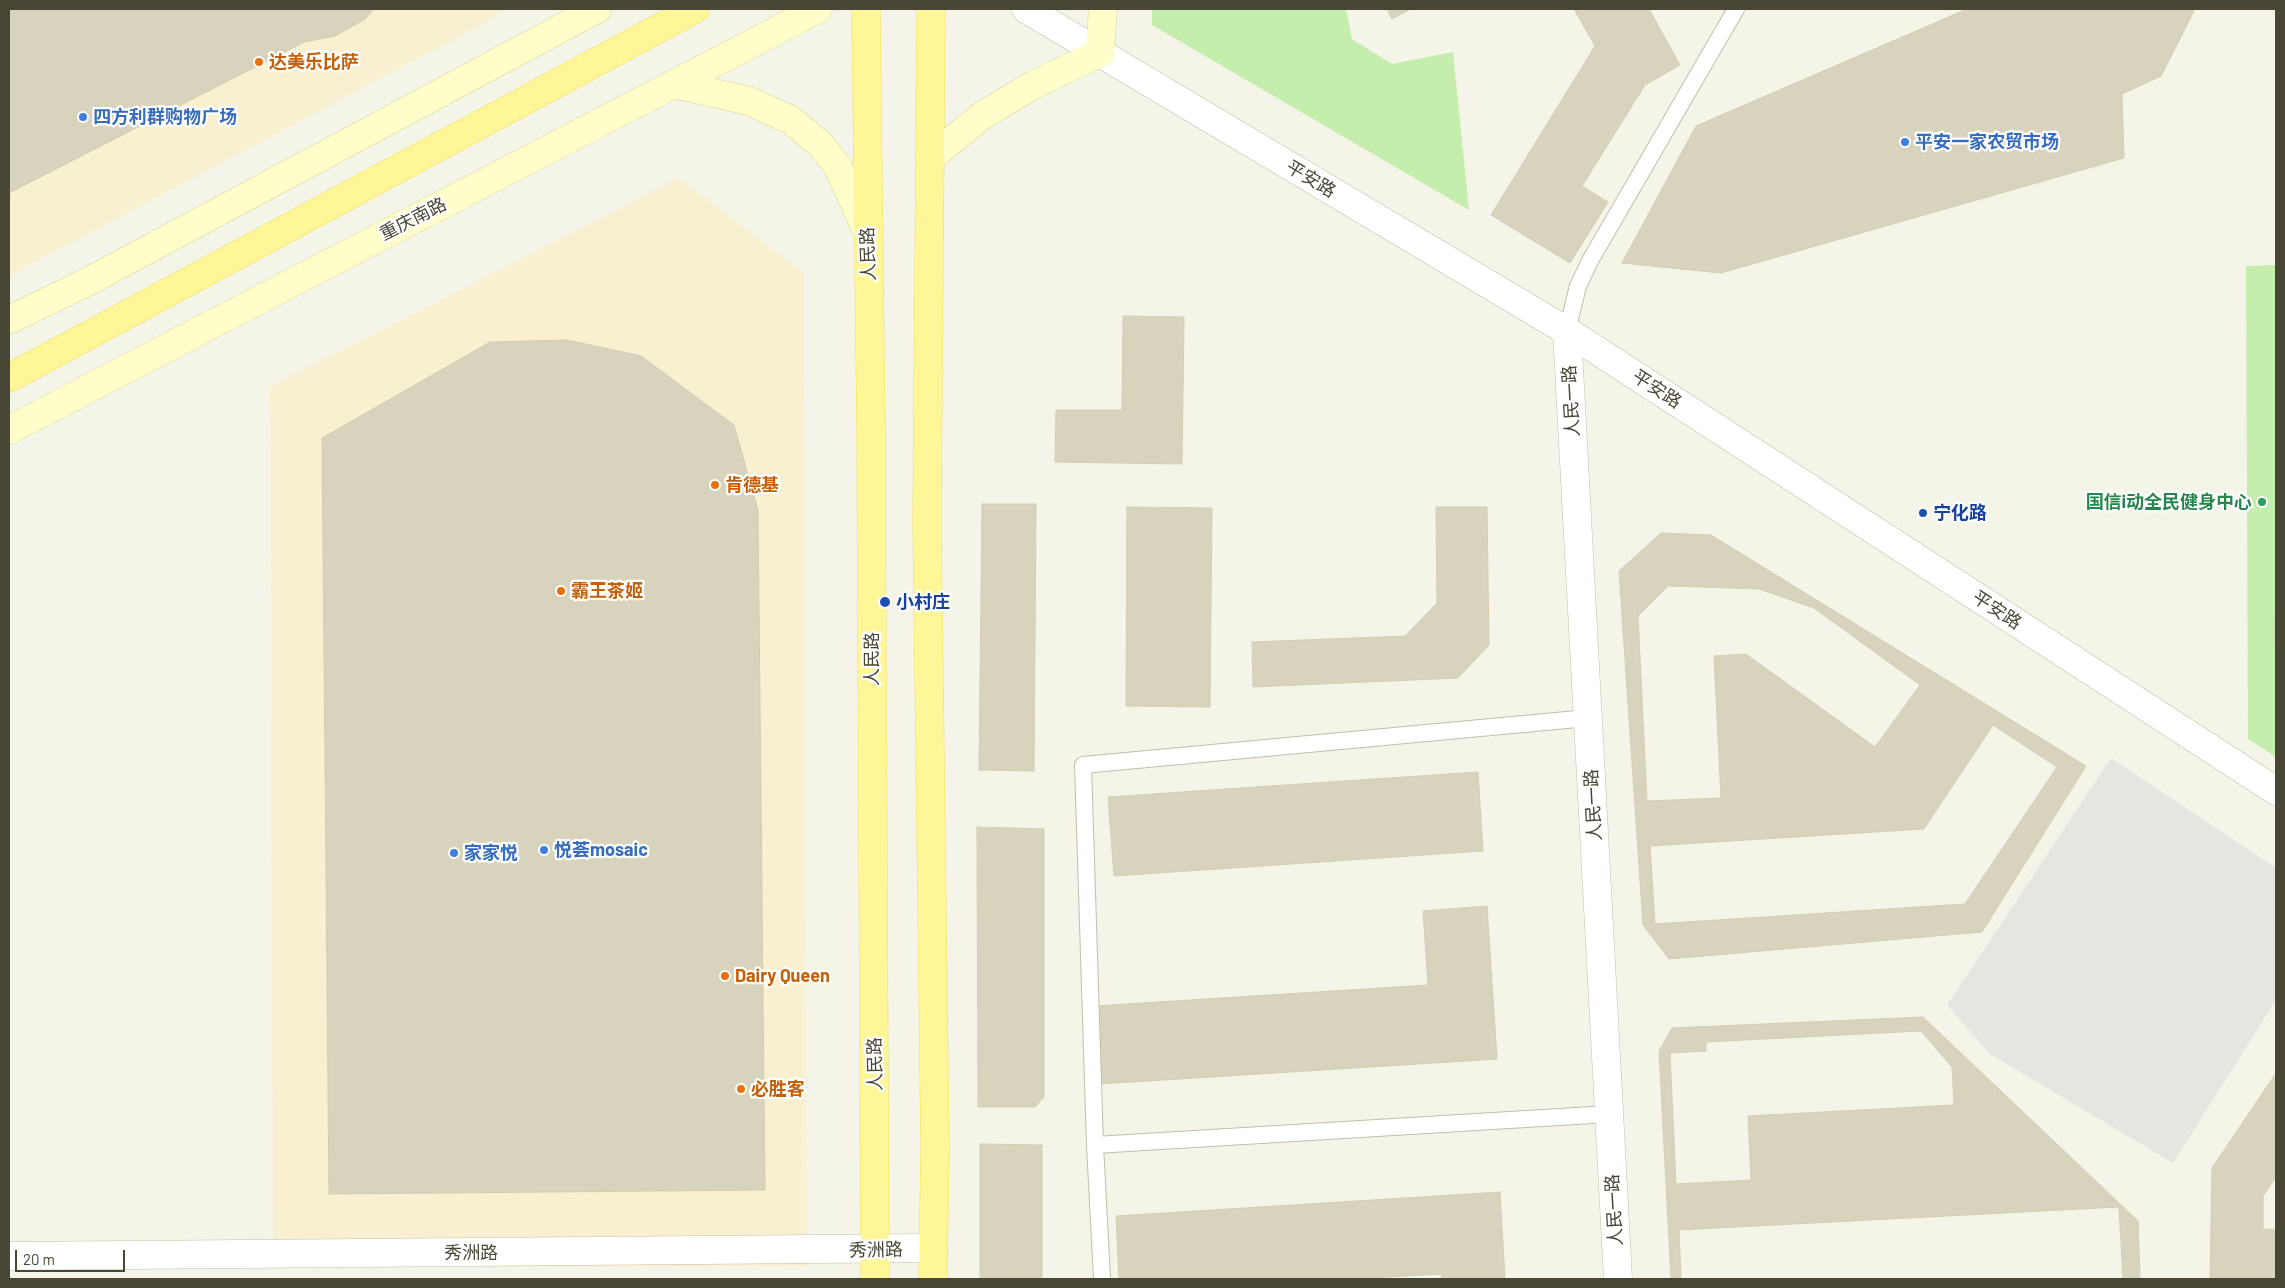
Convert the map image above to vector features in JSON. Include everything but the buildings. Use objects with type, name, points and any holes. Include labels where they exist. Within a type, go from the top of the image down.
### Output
[{"type":"main road","points":[[549,34],[581,9]]},
{"type":"main road","points":[[9,320],[89,281],[597,9]]},
{"type":"main road","points":[[9,378],[695,9]]},
{"type":"main road","name":"重庆南路","points":[[9,430],[818,9]]},
{"type":"main road","name":"人民路","points":[[866,9],[867,231],[871,433],[876,1279]]},
{"type":"main road","points":[[931,9],[927,520],[935,1146],[933,1279]]},
{"type":"main road","points":[[930,158],[983,115],[1035,84],[1100,53],[1103,9]]},
{"type":"main road","points":[[674,84],[749,101],[791,120],[821,145],[838,167],[867,231]]},
{"type":"street","name":"平安路","points":[[1026,9],[1568,331],[2276,791]]},
{"type":"street","name":"人民一路","points":[[1568,331],[1618,1279]]},
{"type":"street","name":"秀洲路","points":[[9,1256],[876,1250],[933,1248]]},
{"type":"lane","points":[[1568,331],[1578,286],[1591,259],[1736,9]]},
{"type":"lane","points":[[1102,1279],[1095,1145],[1083,765],[1588,718]]},
{"type":"lane","points":[[1095,1145],[1609,1114]]},
{"type":"shaded area","points":[[9,9],[503,9],[492,19],[9,276]]},
{"type":"shaded area","name":"悦荟mosaic","points":[[679,178],[804,273],[807,1266],[273,1267],[270,387]]},
{"type":"shaded area","points":[[2111,758],[2276,868],[2276,1000],[2173,1163],[1990,1054],[1947,1005]]},
{"type":"green space","points":[[1152,9],[1346,9],[1352,39],[1392,64],[1453,52],[1469,210],[1152,25]]},
{"type":"green space","name":"国信i动全民健身中心","points":[[2276,265],[2276,757],[2248,739],[2246,266]]},
{"type":"place","name":"达美乐比萨","points":[[259,62]]},
{"type":"place","name":"四方利群购物广场","points":[[83,117]]},
{"type":"place","name":"平安一家农贸市场","points":[[1905,142]]},
{"type":"place","name":"肯德基","points":[[715,485]]},
{"type":"place","name":"国信i动全民健身中心","points":[[2262,502]]},
{"type":"place","name":"宁化路","points":[[1923,513]]},
{"type":"place","name":"霸王茶姬","points":[[561,591]]},
{"type":"place","name":"小村庄","points":[[885,602]]},
{"type":"place","name":"悦荟mosaic","points":[[544,850]]},
{"type":"place","name":"家家悦","points":[[454,853]]},
{"type":"place","name":"Dairy Queen","points":[[725,976]]},
{"type":"place","name":"必胜客","points":[[741,1089]]}]
